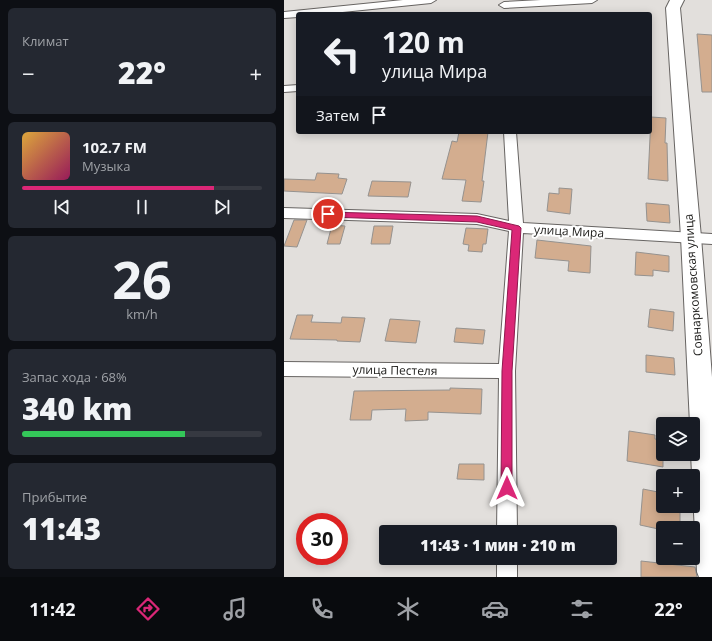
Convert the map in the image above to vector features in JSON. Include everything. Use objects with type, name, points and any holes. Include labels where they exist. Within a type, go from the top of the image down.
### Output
[{"type":"street","points":[[313,12],[431,0]]},
{"type":"street","points":[[504,6],[592,0]]},
{"type":"street","name":"Совнаркомовская улица","points":[[677,0],[673,8],[691,237],[712,572]]},
{"type":"street","points":[[284,15],[296,14]]},
{"type":"street","points":[[284,89],[296,88]]},
{"type":"street","points":[[507,525],[507,371],[516,228],[510,134]]},
{"type":"street","name":"улица Мира","points":[[284,213],[477,219],[516,228],[712,239]]},
{"type":"street","name":"улица Пестеля","points":[[284,369],[507,371]]},
{"type":"street","points":[[507,565],[507,577]]},
{"type":"building","points":[[697,34],[712,35],[712,92],[702,92]]},
{"type":"building","points":[[652,117],[666,118],[665,143],[667,143],[668,181],[648,179]]},
{"type":"building","points":[[459,134],[488,134],[481,202],[462,201],[466,180],[442,179],[452,141],[457,142]]},
{"type":"building","points":[[317,173],[339,174],[338,178],[347,179],[342,194],[284,191],[284,179],[315,180]]},
{"type":"building","points":[[372,181],[411,182],[408,197],[368,196]]},
{"type":"building","points":[[559,188],[572,189],[570,214],[547,211],[549,193],[559,194]]},
{"type":"building","points":[[646,203],[669,205],[670,223],[647,221]]},
{"type":"building","points":[[294,220],[307,220],[297,247],[284,246]]},
{"type":"building","points":[[332,225],[345,226],[340,244],[327,244]]},
{"type":"building","points":[[374,226],[393,226],[390,244],[371,244]]},
{"type":"building","points":[[466,228],[488,229],[486,244],[483,244],[482,252],[468,251],[469,245],[463,244]]},
{"type":"building","points":[[537,240],[591,246],[590,273],[568,271],[569,261],[535,258]]},
{"type":"building","points":[[636,252],[669,256],[669,272],[653,270],[653,276],[635,275]]},
{"type":"building","points":[[650,309],[674,312],[673,331],[648,327]]},
{"type":"building","points":[[297,315],[313,315],[311,322],[341,323],[342,317],[365,318],[360,342],[290,339]]},
{"type":"building","points":[[390,319],[420,321],[416,343],[385,341]]},
{"type":"building","points":[[456,328],[485,330],[483,344],[454,342]]},
{"type":"building","points":[[646,355],[674,358],[675,375],[646,372]]},
{"type":"building","points":[[450,388],[482,389],[481,414],[428,412],[428,420],[405,421],[406,409],[372,410],[371,420],[350,420],[354,391],[450,390]]},
{"type":"building","points":[[629,431],[655,435],[656,461],[663,461],[663,467],[627,461]]},
{"type":"building","points":[[459,464],[484,464],[484,480],[457,479]]},
{"type":"building","points":[[643,489],[656,492],[656,513],[680,513],[680,521],[656,521],[656,528],[640,525]]},
{"type":"building","points":[[641,561],[656,563],[656,565],[695,567],[697,577],[641,577]]},
{"type":"route","points":[[328,214],[477,219],[516,228],[507,371],[507,488]]}]
